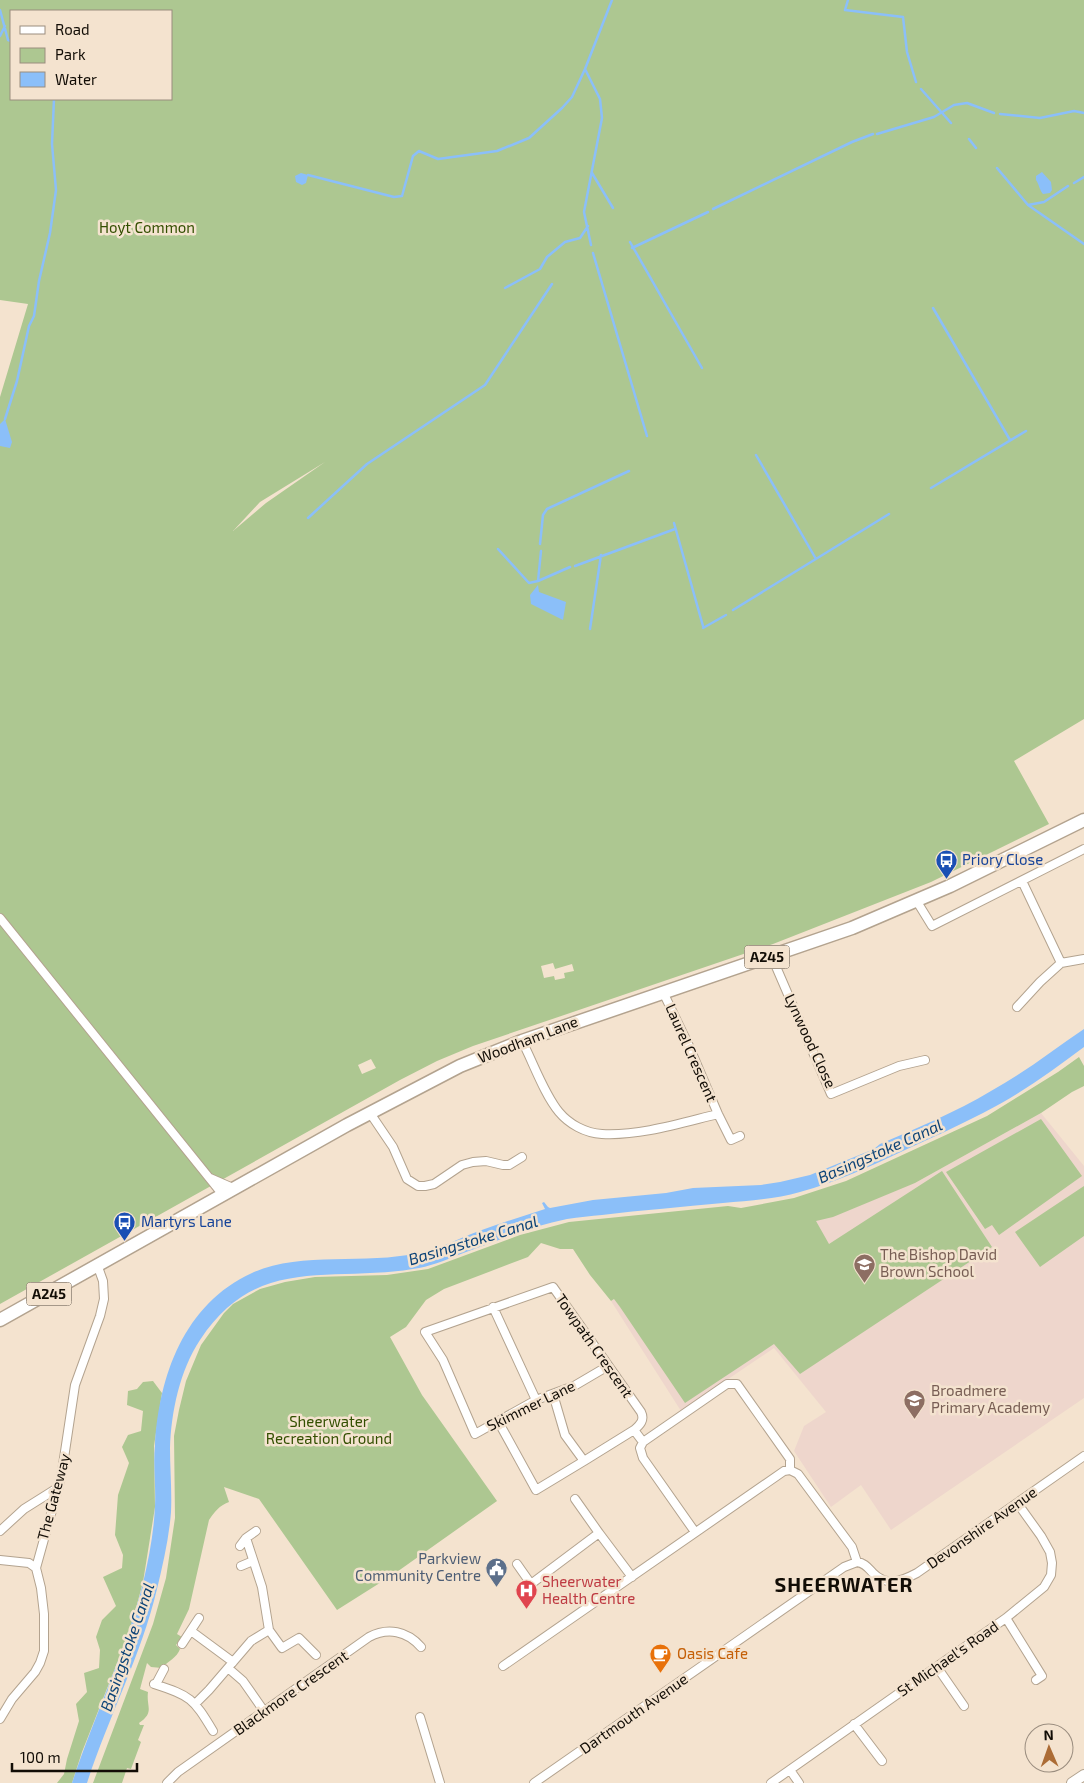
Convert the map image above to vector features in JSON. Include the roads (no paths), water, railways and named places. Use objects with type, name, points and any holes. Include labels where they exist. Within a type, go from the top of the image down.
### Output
[{"type":"main road","name":"Woodham Lane","points":[[0,1320],[98,1267],[370,1113],[460,1066],[522,1041],[852,928],[916,900],[1084,820]]},
{"type":"street","points":[[916,900],[932,926],[1084,849]]},
{"type":"street","points":[[1022,881],[1061,963]]},
{"type":"street","points":[[0,918],[206,1176],[228,1192]]},
{"type":"street","name":"Lynwood Close","points":[[771,955],[831,1094],[899,1066],[925,1060]]},
{"type":"street","points":[[1018,1007],[1040,982],[1061,963],[1084,959]]},
{"type":"street","name":"Laurel Crescent","points":[[663,992],[731,1140],[740,1136]]},
{"type":"street","name":"Laurel Crescent","points":[[522,1041],[553,1104],[568,1121],[585,1130],[602,1134],[647,1130],[718,1114]]},
{"type":"street","points":[[370,1113],[393,1147],[407,1179],[418,1186],[434,1184],[462,1165],[486,1161],[510,1165],[522,1157]]},
{"type":"street","points":[[206,1176],[228,1192]]},
{"type":"street","name":"The Gateway","points":[[0,1719],[12,1699],[35,1672],[44,1651],[44,1611],[36,1568],[68,1443],[75,1385],[100,1316],[104,1299],[104,1281],[98,1267]]},
{"type":"street","name":"Towpath Crescent","points":[[425,1332],[553,1287],[643,1416],[642,1422],[634,1430]]},
{"type":"street","points":[[494,1307],[536,1400]]},
{"type":"street","name":"Skimmer Lane","points":[[425,1332],[443,1360],[475,1434],[536,1400],[574,1386],[608,1366]]},
{"type":"street","points":[[502,1666],[784,1471],[790,1470],[790,1459],[737,1384],[727,1384],[643,1442],[640,1448],[640,1453],[695,1532]]},
{"type":"street","points":[[553,1394],[565,1434],[584,1461]]},
{"type":"street","points":[[498,1421],[536,1490],[634,1430],[643,1442]]},
{"type":"street","name":"Devonshire Avenue","points":[[790,1470],[798,1474],[852,1547],[857,1562],[864,1564],[880,1579],[903,1581],[1018,1504],[1084,1456]]},
{"type":"street","points":[[0,1531],[24,1509],[58,1487]]},
{"type":"street","points":[[574,1499],[632,1577]]},
{"type":"street","name":"St Michael's Road","points":[[771,1783],[1006,1618],[1041,1591],[1048,1583],[1052,1568],[1052,1555],[1018,1504]]},
{"type":"street","points":[[240,1546],[246,1538],[256,1531]]},
{"type":"street","points":[[517,1564],[531,1584],[600,1533]]},
{"type":"street","points":[[246,1538],[262,1587],[269,1630],[282,1648],[299,1638],[316,1655]]},
{"type":"street","points":[[0,1560],[29,1563],[36,1568]]},
{"type":"street","points":[[240,1566],[253,1561]]},
{"type":"street","name":"Dartmouth Avenue","points":[[534,1783],[844,1567],[857,1562]]},
{"type":"street","points":[[182,1644],[199,1618]]},
{"type":"street","points":[[1006,1618],[1042,1676],[1036,1680]]},
{"type":"street","points":[[196,1704],[251,1641],[269,1630]]},
{"type":"street","points":[[191,1631],[230,1665],[264,1711]]},
{"type":"street","name":"Blackmore Crescent","points":[[167,1783],[178,1772],[377,1634],[392,1632],[403,1634],[421,1646]]},
{"type":"street","points":[[937,1667],[964,1706]]},
{"type":"street","points":[[164,1669],[155,1684],[183,1694],[196,1704],[213,1732]]},
{"type":"street","points":[[420,1717],[439,1782]]},
{"type":"street","points":[[854,1724],[882,1761]]},
{"type":"street","points":[[790,1770],[799,1783]]},
{"type":"street","points":[[1072,1783],[1084,1775]]},
{"type":"water","points":[[1042,172],[1051,182],[1052,190],[1050,193],[1043,194],[1036,180],[1036,176]]},
{"type":"water","points":[[301,173],[308,175],[306,183],[302,185],[296,182],[295,176]]},
{"type":"water","points":[[5,419],[12,442],[10,448],[0,446],[0,424]]},
{"type":"water","points":[[538,585],[539,592],[566,602],[563,620],[531,604],[530,595]]},
{"type":"water","name":"Basingstoke Canal","points":[[1084,1029],[1084,1047],[1022,1091],[964,1123],[841,1179],[814,1188],[762,1199],[567,1219],[528,1229],[425,1267],[387,1272],[299,1277],[272,1283],[246,1294],[222,1312],[200,1340],[182,1378],[172,1420],[169,1531],[157,1589],[133,1663],[87,1783],[72,1783],[128,1634],[143,1583],[151,1544],[154,1515],[154,1453],[162,1393],[170,1368],[192,1323],[209,1303],[228,1286],[252,1273],[271,1266],[291,1262],[376,1258],[426,1251],[545,1209],[542,1203],[544,1202],[550,1208],[593,1200],[666,1193],[693,1188],[761,1185],[810,1175],[874,1149],[880,1144],[978,1099],[1015,1077]]},
{"type":"waterway","points":[[308,175],[394,197],[402,196],[413,156],[419,151],[438,159],[497,151],[529,138],[572,97],[612,0]]},
{"type":"waterway","points":[[848,0],[845,10],[903,17],[907,52],[916,82]]},
{"type":"waterway","points":[[0,10],[8,40],[10,41]]},
{"type":"waterway","points":[[0,36],[5,26]]},
{"type":"waterway","points":[[585,69],[600,99],[602,118],[584,212],[591,245]]},
{"type":"waterway","points":[[921,89],[951,123]]},
{"type":"waterway","points":[[5,419],[17,381],[29,326],[34,316],[39,281],[50,233],[56,190],[52,144],[54,100]]},
{"type":"waterway","points":[[877,134],[934,117],[954,105],[967,103],[994,113]]},
{"type":"waterway","points":[[1000,114],[1040,118],[1074,111],[1084,113]]},
{"type":"waterway","points":[[713,209],[852,142],[873,134]]},
{"type":"waterway","points":[[969,139],[976,148]]},
{"type":"waterway","points":[[997,168],[1028,205],[1084,244]]},
{"type":"waterway","points":[[592,173],[613,208]]},
{"type":"waterway","points":[[1074,183],[1084,177]]},
{"type":"waterway","points":[[1028,205],[1044,202],[1068,186]]},
{"type":"waterway","points":[[632,248],[708,212]]},
{"type":"waterway","points":[[505,288],[540,269],[547,257],[565,242],[580,238],[588,226]]},
{"type":"waterway","points":[[630,242],[702,368]]},
{"type":"waterway","points":[[593,253],[647,436]]},
{"type":"waterway","points":[[308,518],[367,464],[485,385],[552,284]]},
{"type":"waterway","points":[[933,308],[1010,440]]},
{"type":"waterway","points":[[931,488],[1026,431]]},
{"type":"waterway","points":[[756,455],[816,559]]},
{"type":"waterway","points":[[540,544],[543,515],[547,509],[629,471]]},
{"type":"waterway","points":[[733,610],[889,514]]},
{"type":"waterway","points":[[674,523],[703,626]]},
{"type":"waterway","points":[[575,566],[675,529]]},
{"type":"waterway","points":[[498,549],[529,583],[570,567]]},
{"type":"waterway","points":[[538,581],[541,551]]},
{"type":"waterway","points":[[590,629],[601,555]]},
{"type":"waterway","points":[[703,628],[726,615]]},
{"type":"place","name":"Priory Close","points":[[946,879]]},
{"type":"place","name":"Martyrs Lane","points":[[125,1241]]},
{"type":"place","name":"The Bishop David Brown School","points":[[864,1283]]},
{"type":"place","name":"Broadmere Primary Academy","points":[[915,1419]]},
{"type":"place","name":"Parkview Community Centre","points":[[497,1587]]},
{"type":"place","name":"Sheerwater Health Centre","points":[[526,1610]]},
{"type":"place","name":"Oasis Cafe","points":[[661,1673]]},
{"type":"district","name":"SHEERWATER","points":[[844,1585]]},
{"type":"park label","name":"Hoyt Common","points":[[147,228]]},
{"type":"park label","name":"Sheerwater Recreation Ground","points":[[329,1430]]}]
